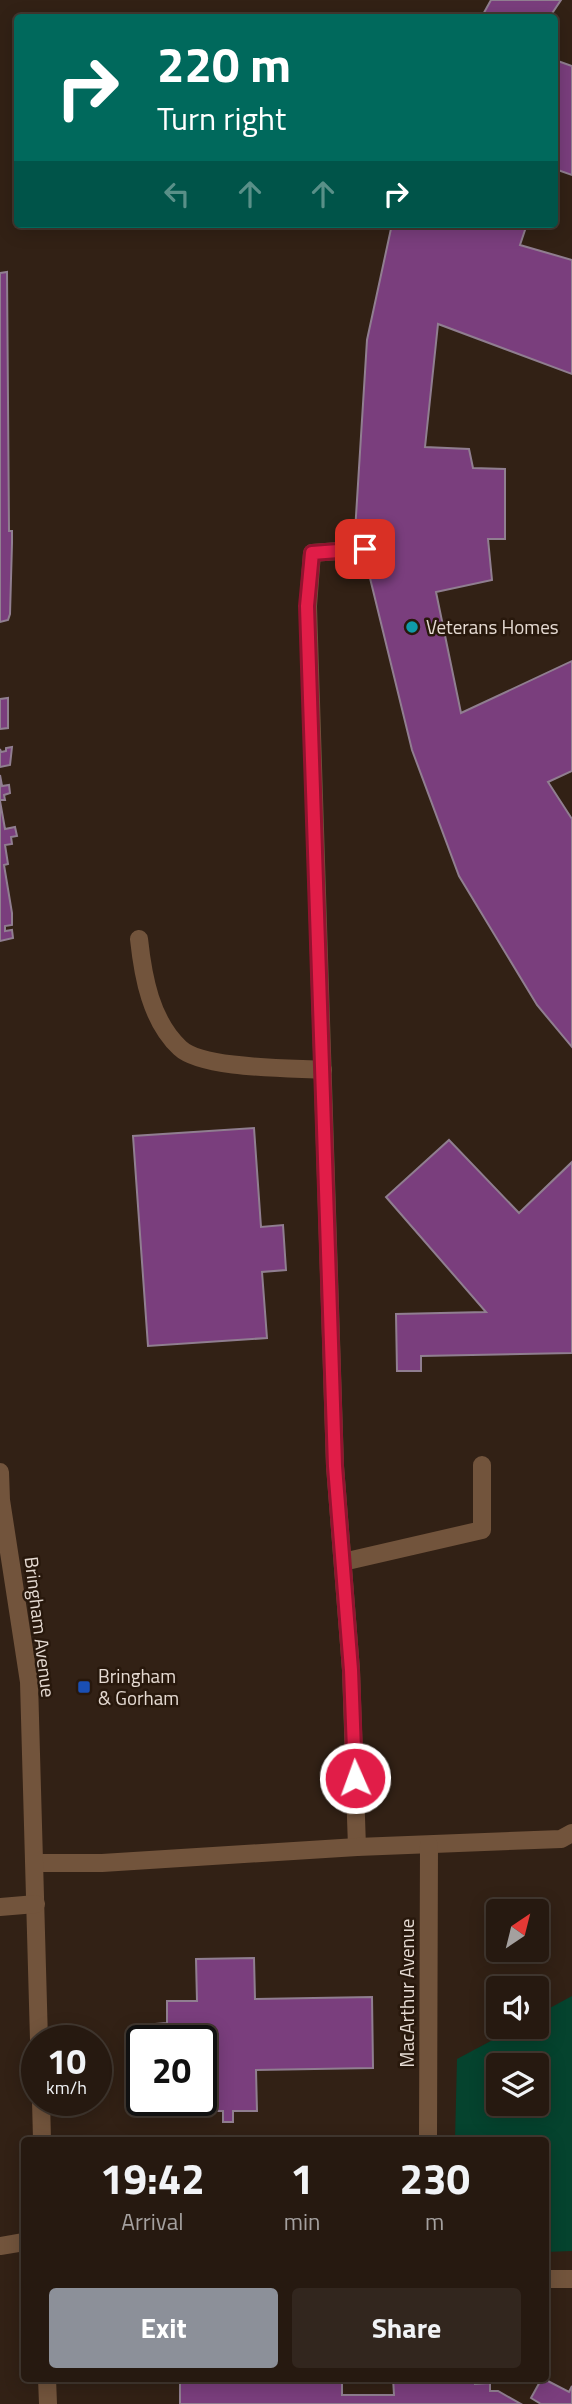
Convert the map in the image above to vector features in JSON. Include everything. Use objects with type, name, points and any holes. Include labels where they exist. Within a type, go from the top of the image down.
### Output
[{"type":"street","points":[[357,1847],[351,1670],[335,1466],[307,606],[312,553],[365,549]]},
{"type":"street","points":[[139,939],[143,978],[163,1027],[181,1050],[202,1059],[323,1070]]},
{"type":"street","points":[[343,1562],[482,1530],[482,1465]]},
{"type":"street","name":"Bringham Avenue","points":[[0,1472],[1,1500],[29,1682],[39,2025]]},
{"type":"street","points":[[35,1863],[102,1863],[357,1847],[561,1839],[572,1833]]},
{"type":"street","name":"MacArthur Avenue","points":[[428,2137],[429,1845]]},
{"type":"street","points":[[0,1907],[36,1904]]},
{"type":"street","points":[[41,2116],[42,2137]]},
{"type":"street","points":[[0,2246],[21,2242]]},
{"type":"street","points":[[549,2279],[572,2279]]},
{"type":"street","points":[[47,2382],[48,2404]]},
{"type":"green space","points":[[572,1996],[572,2251],[549,2252],[549,2137],[455,2137],[457,2059],[494,2039],[549,2039],[549,2008]]},
{"type":"building","points":[[491,0],[561,0],[552,14],[483,14]]},
{"type":"building","points":[[558,61],[572,66],[572,175],[558,170]]},
{"type":"building","name":"Veterans Homes","points":[[391,228],[526,228],[520,245],[572,260],[572,374],[438,324],[425,447],[469,449],[473,468],[505,469],[505,539],[488,539],[492,580],[436,592],[461,713],[572,661],[572,771],[548,782],[572,819],[572,1047],[537,1005],[459,876],[412,750],[369,574],[385,570],[386,544],[370,543],[369,534],[355,532],[367,340]]},
{"type":"building","points":[[7,272],[9,531],[12,531],[12,543],[10,614],[8,620],[0,622],[0,273]]},
{"type":"building","points":[[8,698],[8,728],[0,729],[0,699]]},
{"type":"building","points":[[12,747],[10,765],[0,767],[0,749],[1,752]]},
{"type":"building","points":[[0,775],[2,786],[9,785],[10,793],[4,795],[5,800],[0,800]]},
{"type":"building","points":[[0,801],[5,829],[15,827],[17,836],[11,837],[12,844],[5,845],[8,864],[4,865],[12,913],[12,925],[5,926],[5,931],[12,930],[13,938],[0,941]]},
{"type":"building","points":[[254,1128],[261,1227],[283,1225],[286,1270],[262,1272],[267,1338],[148,1346],[133,1136]]},
{"type":"building","points":[[449,1140],[519,1213],[572,1162],[572,1353],[421,1356],[421,1371],[397,1371],[396,1314],[486,1312],[386,1197]]},
{"type":"building","points":[[254,1958],[255,1999],[372,1997],[373,2068],[256,2070],[257,2111],[233,2111],[233,2122],[223,2122],[223,2111],[217,2111],[217,2025],[156,2025],[167,2023],[167,2001],[197,2001],[196,1959]]},
{"type":"building","points":[[180,2382],[342,2382],[342,2395],[394,2395],[393,2382],[475,2382],[490,2383],[490,2391],[498,2391],[521,2404],[180,2404]]},
{"type":"building","points":[[540,2382],[549,2382],[569,2392],[572,2386],[572,2404],[541,2404],[531,2398]]},
{"type":"place","name":"Veterans Homes","points":[[412,627]]},
{"type":"place","name":"Bringham & Gorham","points":[[84,1687]]},
{"type":"route","points":[[355,1778],[351,1670],[335,1466],[307,606],[312,553],[365,549]]}]
